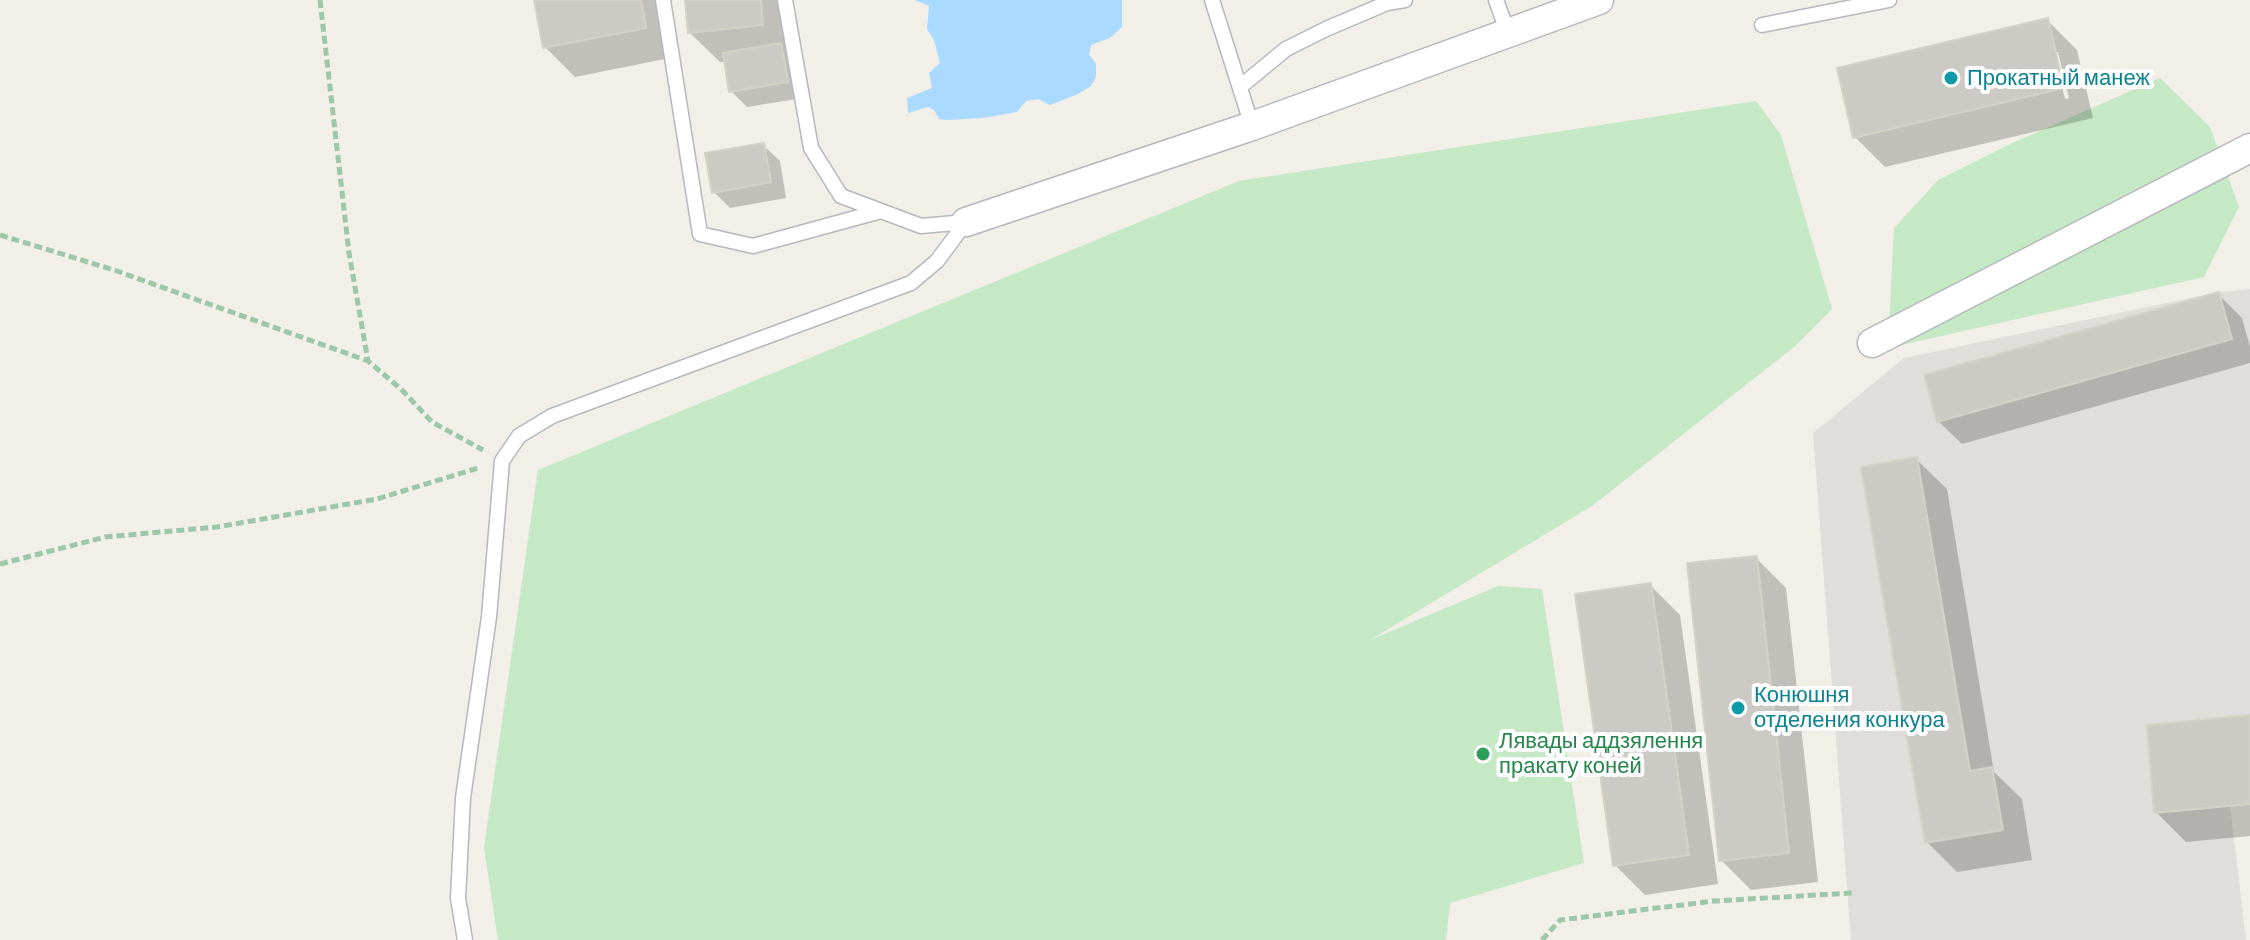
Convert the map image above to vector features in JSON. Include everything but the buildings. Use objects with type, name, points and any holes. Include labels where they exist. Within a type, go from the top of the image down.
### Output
[{"type":"street","points":[[966,222],[1252,126],[1599,0]]},
{"type":"street","points":[[1872,343],[2250,148]]},
{"type":"lane","points":[[663,0],[700,234],[753,246],[881,211]]},
{"type":"lane","points":[[785,0],[811,148],[841,196],[921,226],[966,222]]},
{"type":"lane","points":[[1212,0],[1252,126]]},
{"type":"lane","points":[[1240,87],[1286,49],[1387,3],[1405,0]]},
{"type":"lane","points":[[1496,0],[1508,33]]},
{"type":"lane","points":[[1762,25],[1889,0]]},
{"type":"lane","points":[[465,940],[458,898],[463,798],[489,617],[502,461],[519,436],[552,416],[911,283],[937,261],[966,222]]},
{"type":"path","points":[[320,0],[349,253],[368,361]]},
{"type":"path","points":[[0,235],[114,270],[368,361],[401,389],[432,422],[502,461]]},
{"type":"path","points":[[0,564],[105,537],[217,527],[377,499],[502,461]]},
{"type":"path","points":[[1542,940],[1560,920],[1714,901],[1852,893]]},
{"type":"shaded area","points":[[2250,289],[2250,803],[2230,806],[2246,940],[1851,940],[1813,433],[1904,358],[2219,292]]},
{"type":"green space","points":[[2160,78],[2210,127],[2239,207],[2204,277],[1888,348],[1894,228],[1938,180],[2008,145]]},
{"type":"green space","points":[[1756,101],[1781,135],[1832,309],[1794,347],[1592,506],[1370,640],[1498,586],[1542,589],[1584,863],[1450,903],[1446,940],[498,940],[484,848],[538,470],[1239,181]]},
{"type":"water","points":[[915,0],[1122,0],[1122,27],[1110,38],[1091,45],[1089,54],[1096,64],[1096,77],[1091,86],[1078,94],[1050,105],[1038,99],[1026,101],[1017,112],[983,118],[939,119],[928,107],[908,113],[907,98],[932,88],[929,73],[940,63],[934,40],[927,29],[929,6]]},
{"type":"place","name":"Прокатный манеж","points":[[1951,78]]},
{"type":"place","name":"Конюшня отделения конкура","points":[[1738,708]]},
{"type":"place","name":"Лявады аддзялення пракату коней","points":[[1483,754]]}]
